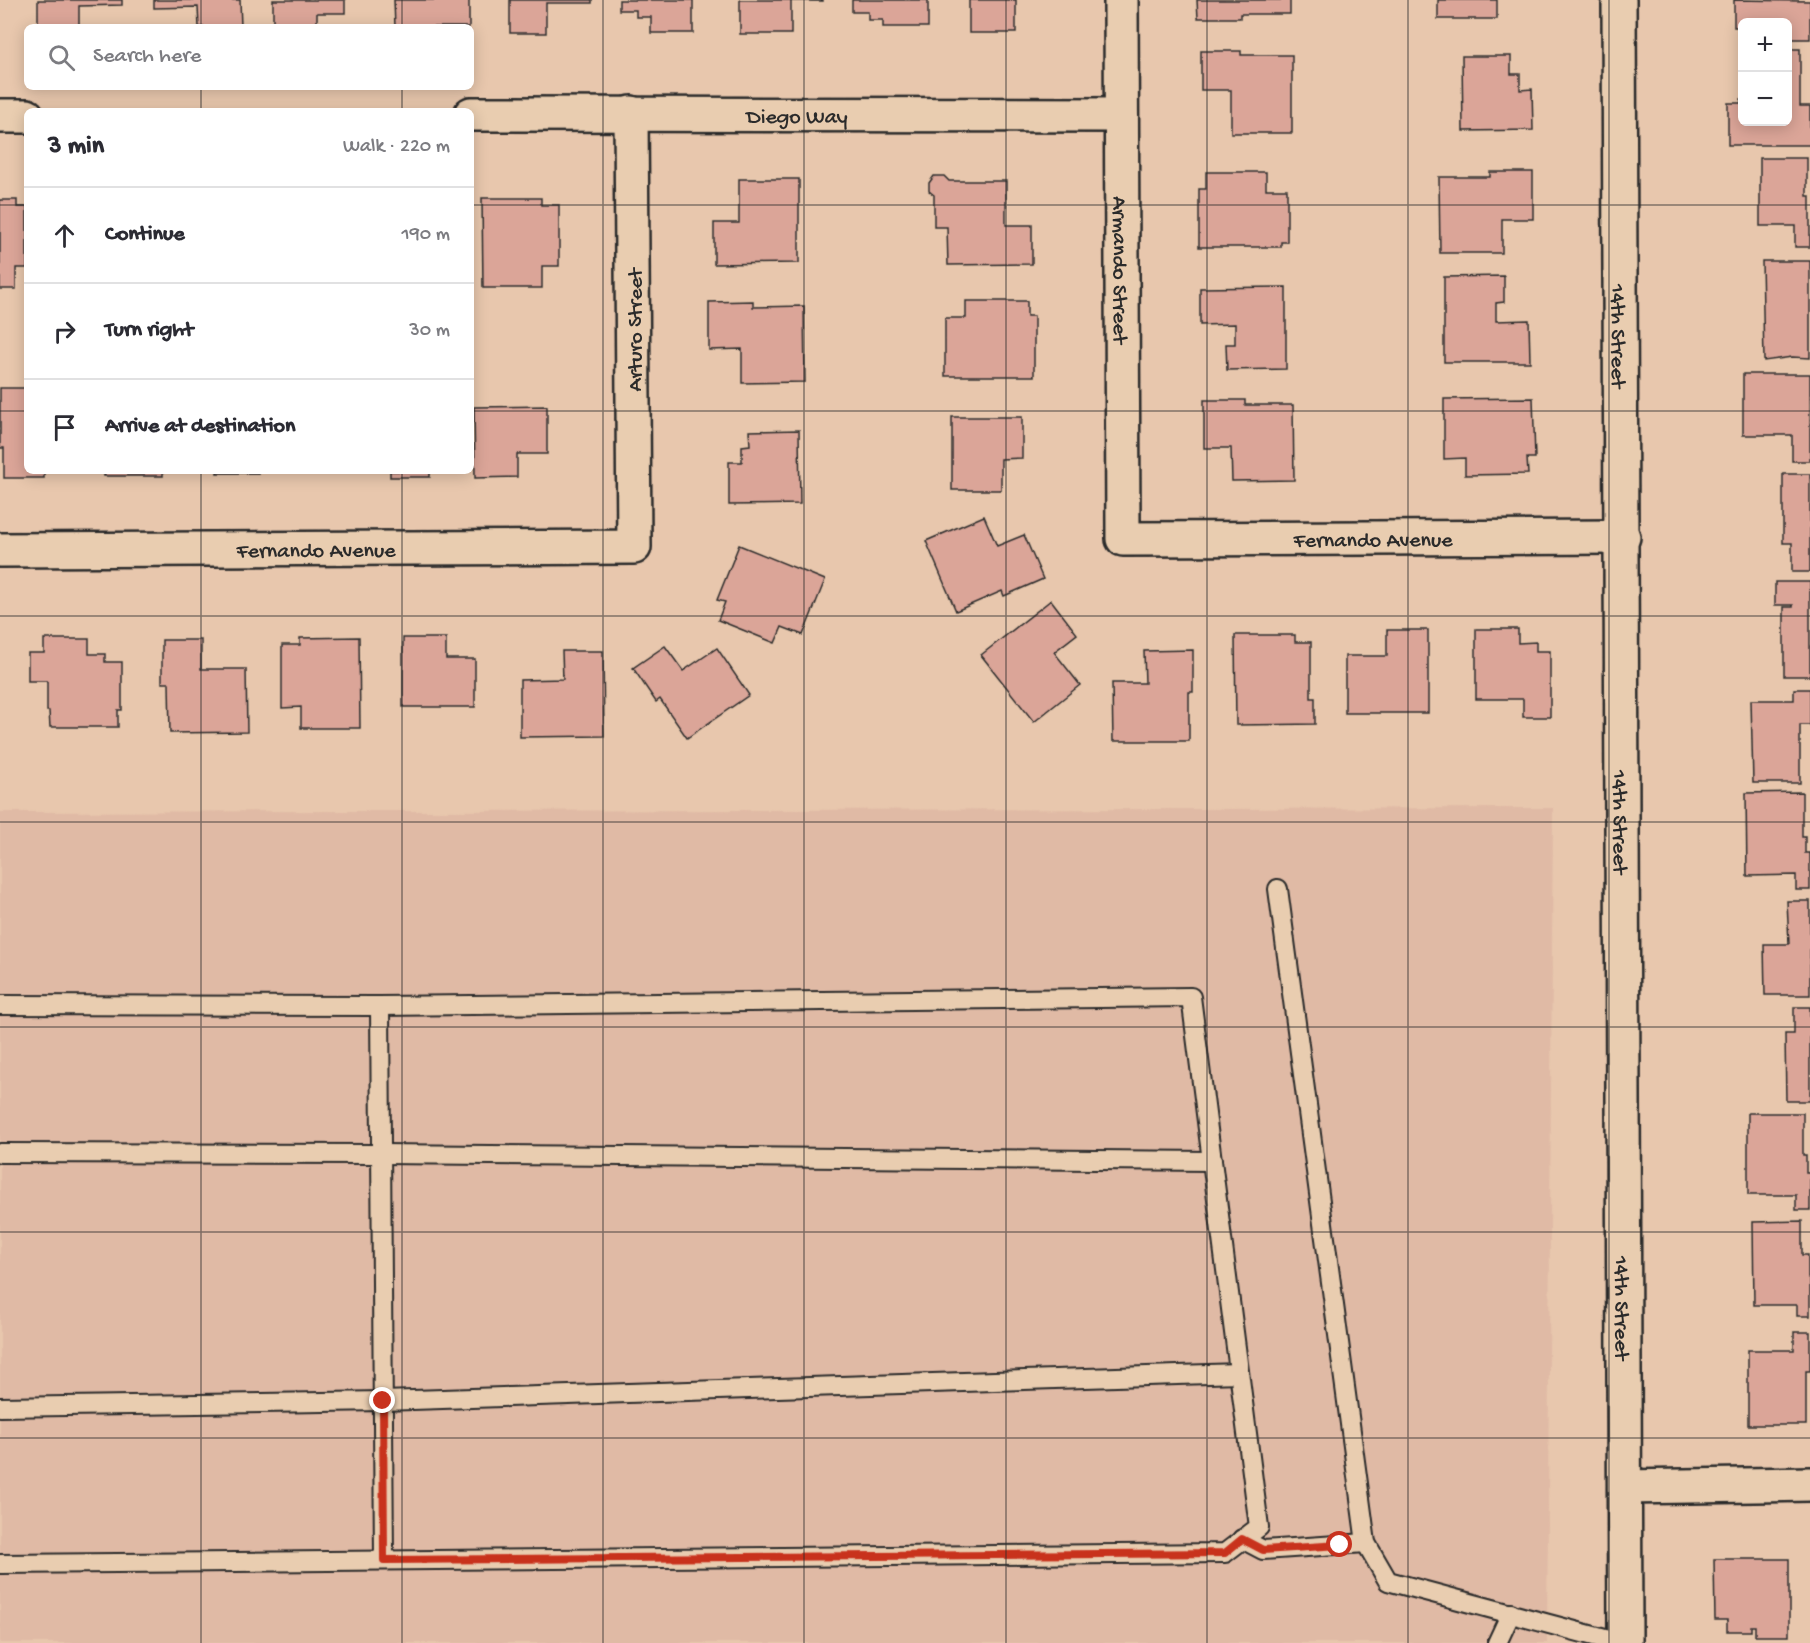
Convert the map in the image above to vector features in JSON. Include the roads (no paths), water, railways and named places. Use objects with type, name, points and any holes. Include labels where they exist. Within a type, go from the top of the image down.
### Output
[{"type":"street","name":"Armando Street","points":[[1120,0],[1123,539]]},
{"type":"street","name":"14th Street","points":[[1619,0],[1623,537],[1625,1643]]},
{"type":"street","name":"Arturo Street","points":[[632,113],[634,547]]},
{"type":"street","name":"Diego Way","points":[[474,114],[1121,115]]},
{"type":"street","points":[[0,116],[24,116]]},
{"type":"street","name":"Fernando Avenue","points":[[1123,539],[1623,537]]},
{"type":"street","name":"Fernando Avenue","points":[[0,550],[634,547]]},
{"type":"street","points":[[1625,1487],[1810,1484]]},
{"type":"lane","points":[[1278,889],[1366,1543],[1388,1581],[1620,1643]]},
{"type":"lane","points":[[0,1005],[380,1006],[1191,997],[1259,1527],[1225,1553],[0,1564]]},
{"type":"lane","points":[[380,1006],[384,1560]]},
{"type":"lane","points":[[0,1153],[1212,1161]]},
{"type":"lane","points":[[0,1407],[383,1401],[1239,1373]]},
{"type":"lane","points":[[1242,1539],[1263,1550],[1366,1543]]},
{"type":"lane","points":[[1497,1643],[1511,1613]]}]
